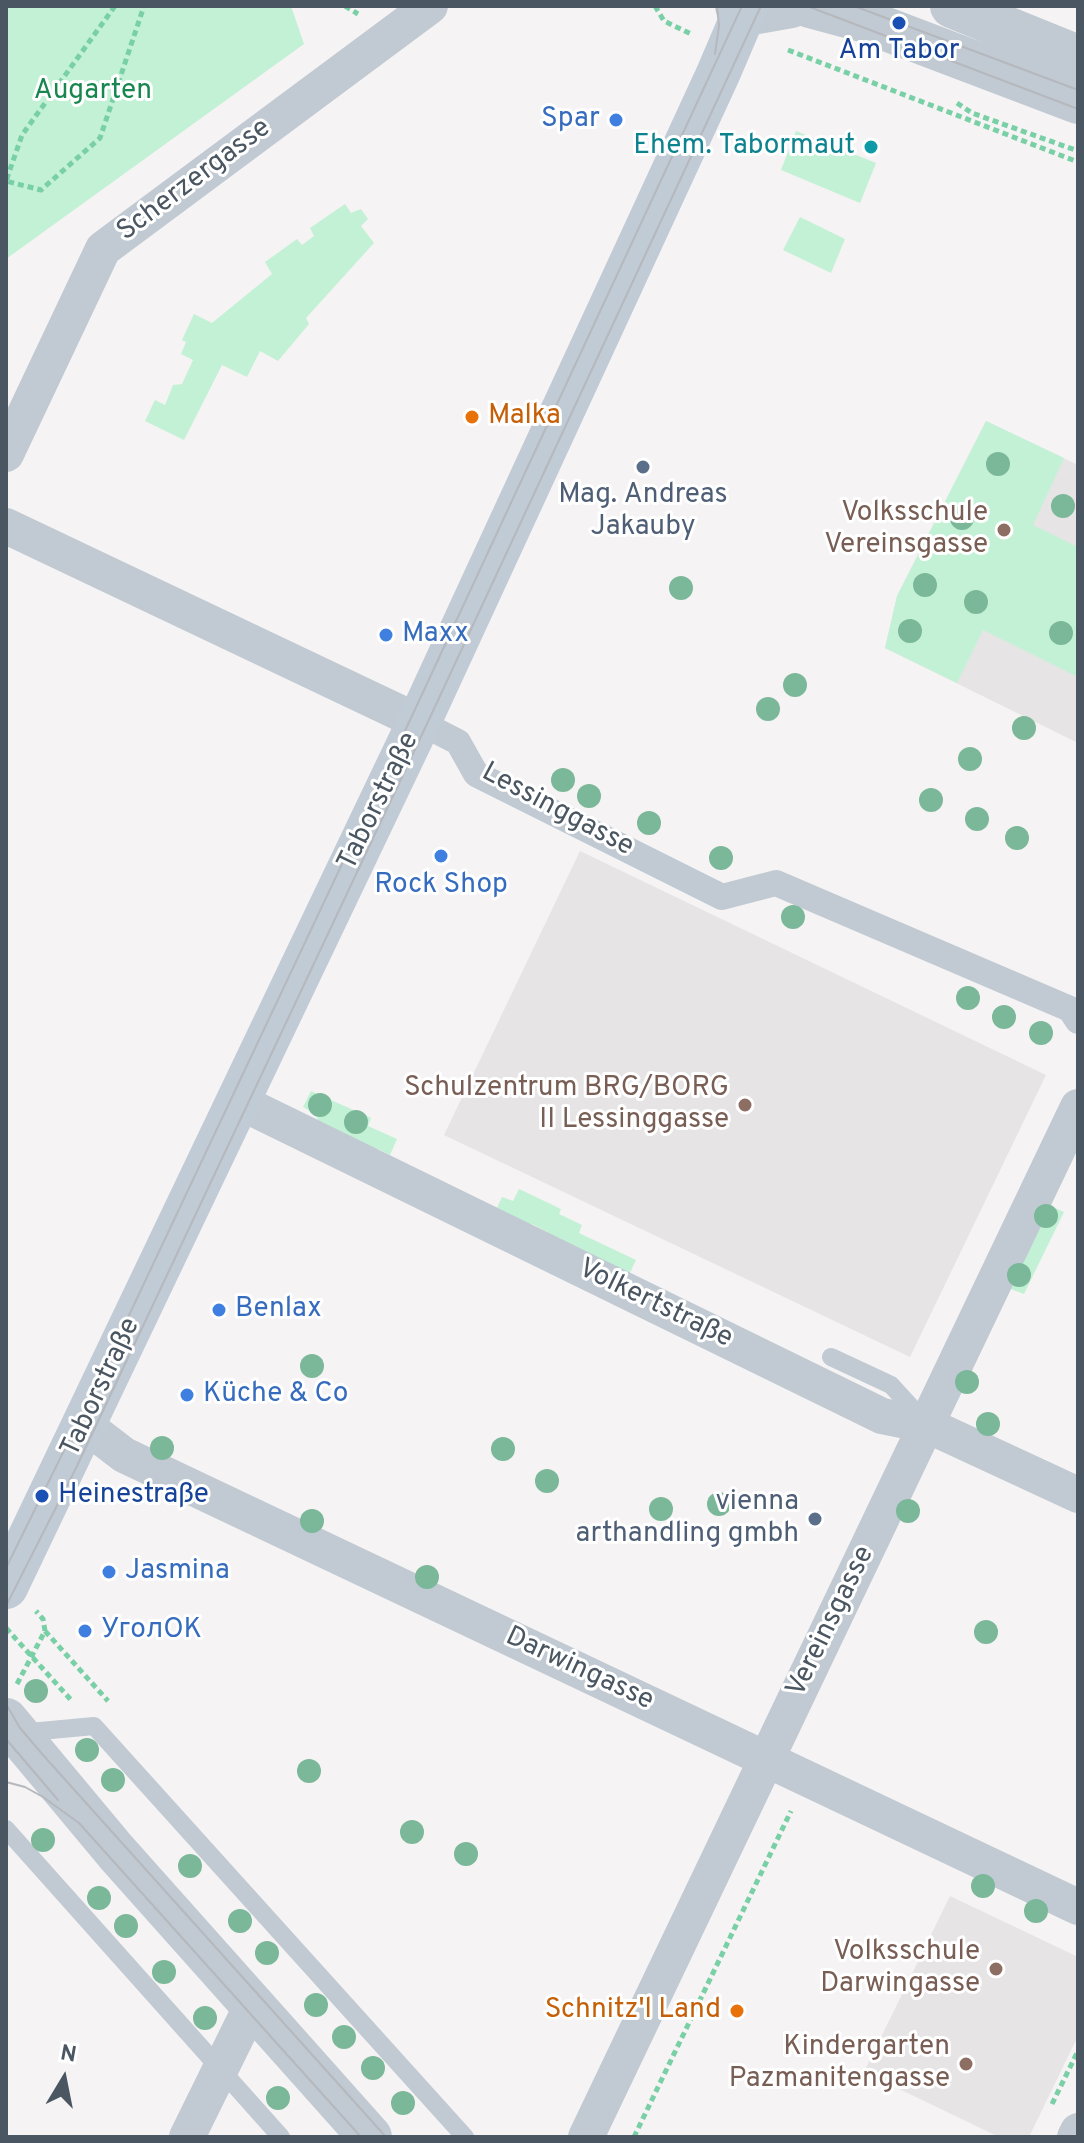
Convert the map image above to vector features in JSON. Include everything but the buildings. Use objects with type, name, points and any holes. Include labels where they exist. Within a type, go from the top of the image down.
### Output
[{"type":"main road","name":"Taborstraße","points":[[6,1587],[419,722],[747,8]]},
{"type":"street","name":"Scherzergasse","points":[[6,454],[103,249],[388,20],[430,6]]},
{"type":"street","points":[[810,6],[862,20],[1078,102]]},
{"type":"street","points":[[952,6],[1078,57]]},
{"type":"street","points":[[747,8],[784,26]]},
{"type":"street","name":"Lessinggasse","points":[[6,526],[458,742],[476,774],[722,897],[776,883],[1070,1009],[1078,1021]]},
{"type":"street","name":"Volkertstraße","points":[[238,1101],[882,1416],[927,1425],[1078,1495]]},
{"type":"street","name":"Vereinsgasse","points":[[586,2137],[1078,1107]]},
{"type":"street","name":"Darwingasse","points":[[85,1425],[124,1455],[1078,1907]]},
{"type":"street","points":[[12,1715],[116,1852],[370,2137]]},
{"type":"street","points":[[187,2137],[252,2005]]},
{"type":"street","points":[[1075,2137],[1078,2131]]},
{"type":"lane","points":[[831,1357],[891,1385],[927,1425]]},
{"type":"lane","points":[[12,1715],[94,1726],[465,2137]]},
{"type":"lane","points":[[6,1829],[281,2137]]},
{"type":"path","points":[[115,6],[22,135],[6,181],[41,190],[100,138],[144,6]]},
{"type":"path","points":[[655,6],[664,21],[703,40]]},
{"type":"path","points":[[784,26],[1078,162]]},
{"type":"path","points":[[6,1628],[94,1726]]},
{"type":"path","points":[[12,1715],[32,1656],[45,1631]]},
{"type":"path","points":[[634,2137],[790,1810],[803,1816]]},
{"type":"path","points":[[1048,2112],[1078,2051]]},
{"type":"shaded area","name":"Volksschule Vereinsgasse","points":[[986,421],[1078,465],[1078,743],[885,648],[897,596]]},
{"type":"shaded area","name":"Schulzentrum BRG/BORG II Lessinggasse","points":[[580,851],[1046,1075],[910,1357],[444,1135]]},
{"type":"shaded area","points":[[950,1896],[1078,1957],[1078,2036],[1029,2137],[999,2137],[864,2072]]},
{"type":"green space","name":"Augarten","points":[[6,6],[291,6],[304,44],[6,259]]},
{"type":"green space","points":[[796,131],[876,163],[860,203],[781,170]]},
{"type":"green space","points":[[345,204],[351,213],[361,209],[368,219],[361,226],[374,243],[306,318],[309,324],[278,361],[260,351],[247,377],[222,365],[184,440],[145,421],[155,400],[165,405],[173,385],[182,384],[193,360],[181,354],[186,342],[182,340],[194,314],[212,323],[272,274],[265,262],[297,239],[302,245],[314,236],[310,228]]},
{"type":"green space","points":[[800,217],[845,239],[831,273],[783,250]]},
{"type":"green space","name":"Volksschule Vereinsgasse","points":[[986,421],[1064,458],[1033,525],[1078,547],[1078,677],[983,630],[957,683],[885,648],[897,596]]},
{"type":"green space","points":[[311,1091],[371,1118],[368,1126],[397,1139],[390,1155],[378,1149],[374,1156],[316,1121],[319,1115],[303,1107]]},
{"type":"green space","points":[[519,1189],[561,1209],[559,1214],[582,1225],[579,1233],[636,1260],[629,1275],[544,1239],[547,1232],[532,1224],[529,1228],[495,1212],[502,1197],[513,1201]]},
{"type":"green space","points":[[1045,1204],[1064,1212],[1024,1294],[1008,1288]]},
{"type":"tram line","points":[[715,54],[719,26],[717,6]]},
{"type":"tram line","points":[[6,1568],[88,1402],[411,718],[742,6]]},
{"type":"tram line","points":[[6,1606],[76,1468],[761,6]]},
{"type":"tram line","points":[[807,6],[1078,109]]},
{"type":"tram line","points":[[854,6],[1078,90]]},
{"type":"tram line","points":[[6,1704],[20,1728],[43,1755],[386,2137]]},
{"type":"tram line","points":[[6,1739],[58,1800]]},
{"type":"tram line","points":[[6,1782],[25,1787],[43,1797],[79,1823],[361,2137]]},
{"type":"place","name":"Am Tabor","points":[[899,23]]},
{"type":"place","name":"Spar","points":[[616,120]]},
{"type":"place","name":"Ehem. Tabormaut","points":[[871,147]]},
{"type":"place","name":"Malka","points":[[472,417]]},
{"type":"place","name":"Mag. Andreas Jakauby","points":[[643,467]]},
{"type":"place","name":"Volksschule Vereinsgasse","points":[[1004,530]]},
{"type":"place","name":"Maxx","points":[[386,635]]},
{"type":"place","name":"Rock Shop","points":[[441,856]]},
{"type":"place","name":"Schulzentrum BRG/BORG II Lessinggasse","points":[[745,1105]]},
{"type":"place","name":"Benlax","points":[[219,1310]]},
{"type":"place","name":"Küche & Co","points":[[187,1395]]},
{"type":"place","name":"Heinestraße","points":[[42,1496]]},
{"type":"place","name":"vienna arthandling gmbh","points":[[815,1519]]},
{"type":"place","name":"Jasmina","points":[[109,1572]]},
{"type":"place","name":"УголОК","points":[[85,1631]]},
{"type":"place","name":"Volksschule Darwingasse","points":[[996,1969]]},
{"type":"place","name":"Schnitz'l Land","points":[[737,2011]]},
{"type":"place","name":"Kindergarten Pazmanitengasse","points":[[966,2064]]}]
